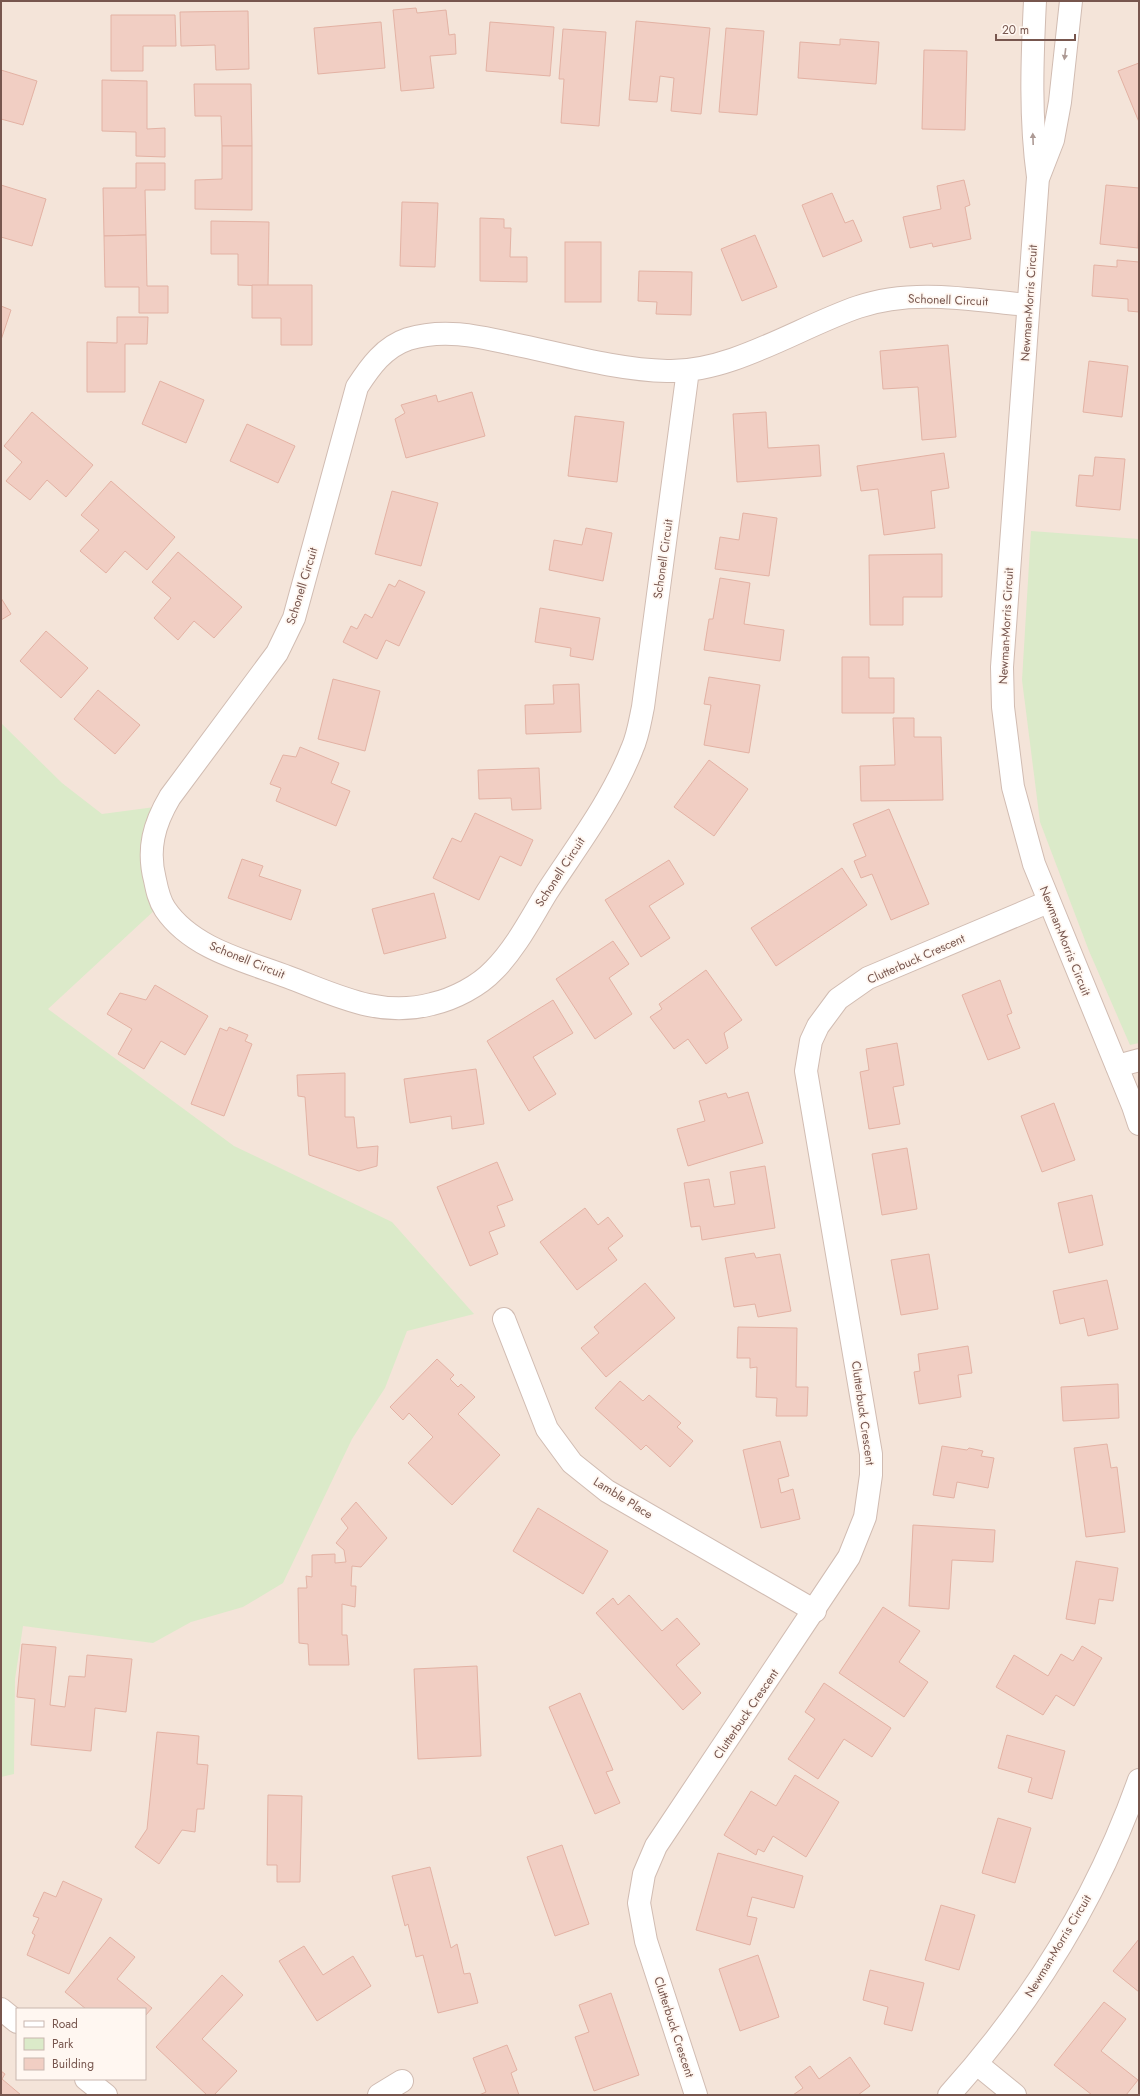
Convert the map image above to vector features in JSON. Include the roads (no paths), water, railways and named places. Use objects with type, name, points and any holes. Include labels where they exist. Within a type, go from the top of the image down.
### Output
[{"type":"street","name":"Newman-Morris Circuit","points":[[1035,1],[1031,85],[1034,147],[1038,177],[1002,667],[1003,707],[1013,787],[1034,864],[1048,902],[1117,1066],[1139,1124]]},
{"type":"street","name":"Newman-Morris Circuit","points":[[1038,177],[1052,140],[1060,102],[1071,1]]},
{"type":"street","name":"Schonell Circuit","points":[[688,370],[643,707],[633,748],[614,787],[513,945],[494,971],[466,991],[433,1004],[398,1009],[370,1006],[363,1005],[214,948],[186,932],[166,910],[159,896],[150,864],[151,846],[161,813],[170,797],[277,653],[294,618],[357,387],[371,364],[394,346],[407,340],[436,333],[466,334],[626,367],[667,371],[688,370],[726,362],[860,306],[897,298],[935,297],[1028,305]]},
{"type":"street","name":"Clutterbuck Crescent","points":[[696,2095],[646,1941],[640,1903],[644,1874],[656,1846],[815,1611],[849,1557],[865,1517],[871,1475],[871,1454],[806,1071],[811,1040],[818,1026],[838,999],[868,978],[1048,902]]},
{"type":"street","points":[[1117,1066],[1139,1060]]},
{"type":"street","name":"Lamble Place","points":[[504,1319],[547,1429],[572,1463],[607,1491],[815,1611]]},
{"type":"street","name":"Newman-Morris Circuit","points":[[950,2095],[977,2064],[1020,2007],[1059,1948],[1096,1880],[1122,1825],[1139,1780]]},
{"type":"street","points":[[1,2009],[16,2021]]},
{"type":"street","points":[[977,2064],[1015,2095]]},
{"type":"street","points":[[87,2080],[106,2095]]},
{"type":"street","points":[[379,2095],[402,2081]]}]
